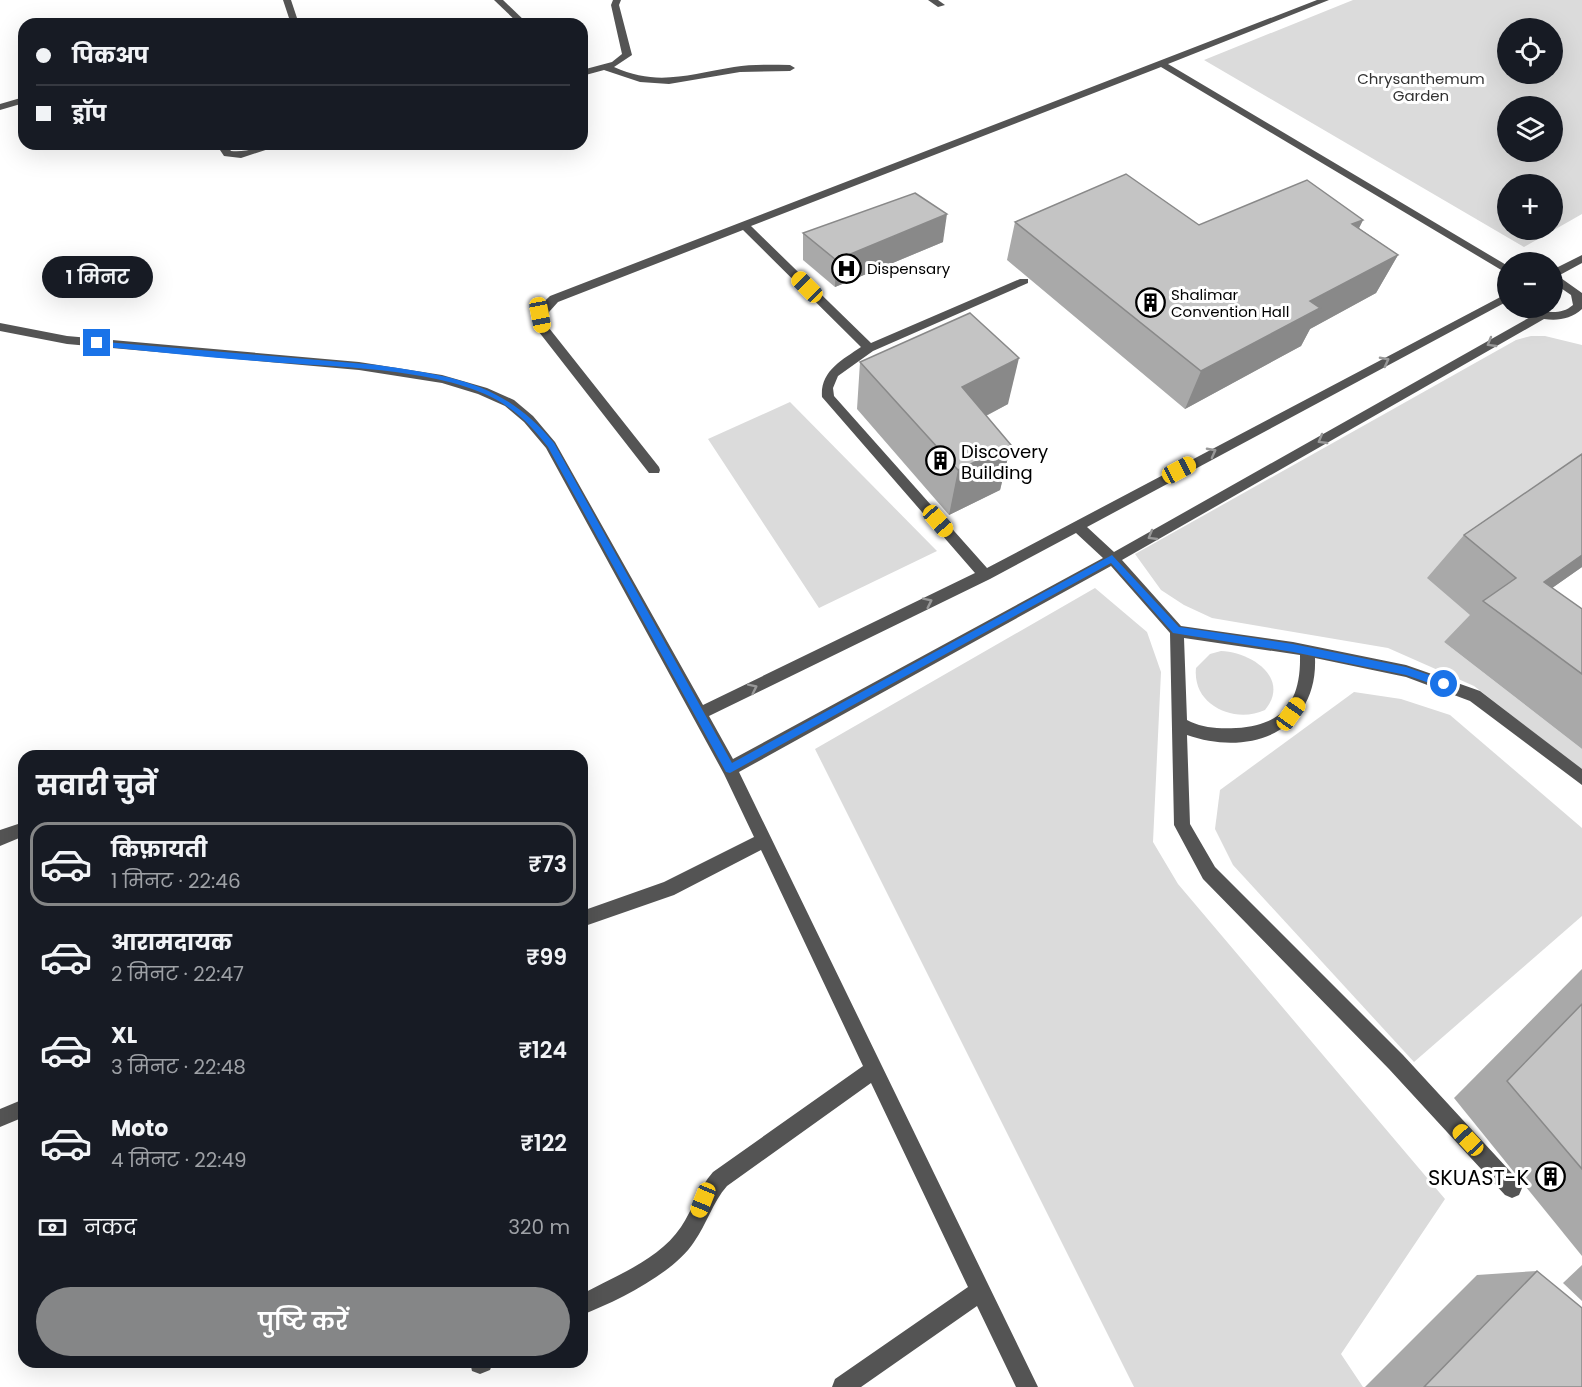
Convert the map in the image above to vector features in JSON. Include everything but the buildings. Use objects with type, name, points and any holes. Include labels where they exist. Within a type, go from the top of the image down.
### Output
[{"type":"street","points":[[287,0],[292,18]]},
{"type":"street","points":[[498,0],[518,18]]},
{"type":"street","points":[[588,72],[606,67],[624,59],[627,55],[615,5],[617,0]]},
{"type":"street","points":[[932,0],[941,5]]},
{"type":"street","points":[[654,470],[543,329],[540,315],[544,307],[569,292],[1325,0]]},
{"type":"street","points":[[1162,64],[1497,264]]},
{"type":"street","points":[[606,67],[631,79],[653,83],[743,69],[790,68]]},
{"type":"street","points":[[0,107],[18,102]]},
{"type":"street","points":[[225,150],[228,154],[241,155],[258,150]]},
{"type":"street","points":[[745,225],[869,348]]},
{"type":"street","points":[[1563,269],[1582,258]]},
{"type":"street","points":[[985,575],[828,397],[826,388],[833,372],[869,348],[1024,281]]},
{"type":"street","points":[[1563,283],[1576,292],[1579,300],[1579,311],[1563,315]]},
{"type":"street","points":[[701,713],[985,575],[1497,301]]},
{"type":"street","points":[[730,769],[1112,558],[1537,318]]},
{"type":"street","points":[[0,327],[74,340],[166,351],[377,368],[422,374],[469,386],[504,400],[533,422],[551,445],[638,607],[701,713],[730,769],[1027,1387]]},
{"type":"street","points":[[1076,525],[1112,558],[1177,631],[1307,651],[1406,671],[1475,696],[1582,778]]},
{"type":"street","points":[[1177,631],[1182,825],[1209,873],[1396,1062],[1512,1188]]},
{"type":"street","points":[[1179,723],[1202,733],[1225,735],[1255,734],[1277,727],[1291,714],[1303,697],[1308,681],[1307,651]]},
{"type":"street","points":[[0,838],[18,831]]},
{"type":"street","points":[[588,917],[668,889],[763,841]]},
{"type":"street","points":[[588,1302],[665,1258],[684,1241],[703,1200],[720,1179],[873,1070]]},
{"type":"street","points":[[0,1118],[18,1110]]},
{"type":"street","points":[[843,1387],[981,1291]]},
{"type":"green space","name":"Chrysanthemum Garden","points":[[1353,0],[1582,0],[1582,214],[1563,225],[1563,174],[1497,174],[1497,231],[1204,60]]},
{"type":"green space","name":"Chrysanthemum Garden","points":[[1512,240],[1536,240],[1524,247]]},
{"type":"green space","points":[[1531,336],[1545,336],[1582,345],[1582,470],[1475,619],[1444,642],[1582,749],[1582,770],[1474,686],[1388,648],[1212,618],[1184,605],[1161,590],[1135,554],[1516,340]]},
{"type":"green space","points":[[790,402],[937,551],[819,608],[708,439]]},
{"type":"green space","points":[[1095,588],[1147,632],[1161,672],[1153,842],[1178,884],[1445,1199],[1341,1354],[1363,1387],[1134,1387],[815,749]]},
{"type":"green space","points":[[1221,651],[1244,656],[1264,669],[1273,687],[1272,698],[1265,710],[1241,715],[1229,713],[1208,702],[1201,693],[1196,668],[1210,654]]},
{"type":"green space","points":[[1354,692],[1401,699],[1450,715],[1582,828],[1582,916],[1414,1062],[1233,865],[1215,829],[1220,790]]},
{"type":"place","name":"Dispensary","points":[[846,268]]},
{"type":"place","name":"Shalimar Convention Hall","points":[[1150,303]]},
{"type":"place","name":"Discovery Building","points":[[940,461]]},
{"type":"place","name":"SKUAST-K","points":[[1550,1177]]},
{"type":"route","points":[[97,343],[189,354],[314,362],[422,374],[469,386],[504,400],[533,422],[551,445],[638,607],[701,713],[730,769],[1010,617],[1112,558],[1177,631],[1293,648],[1406,671],[1444,684]]}]
